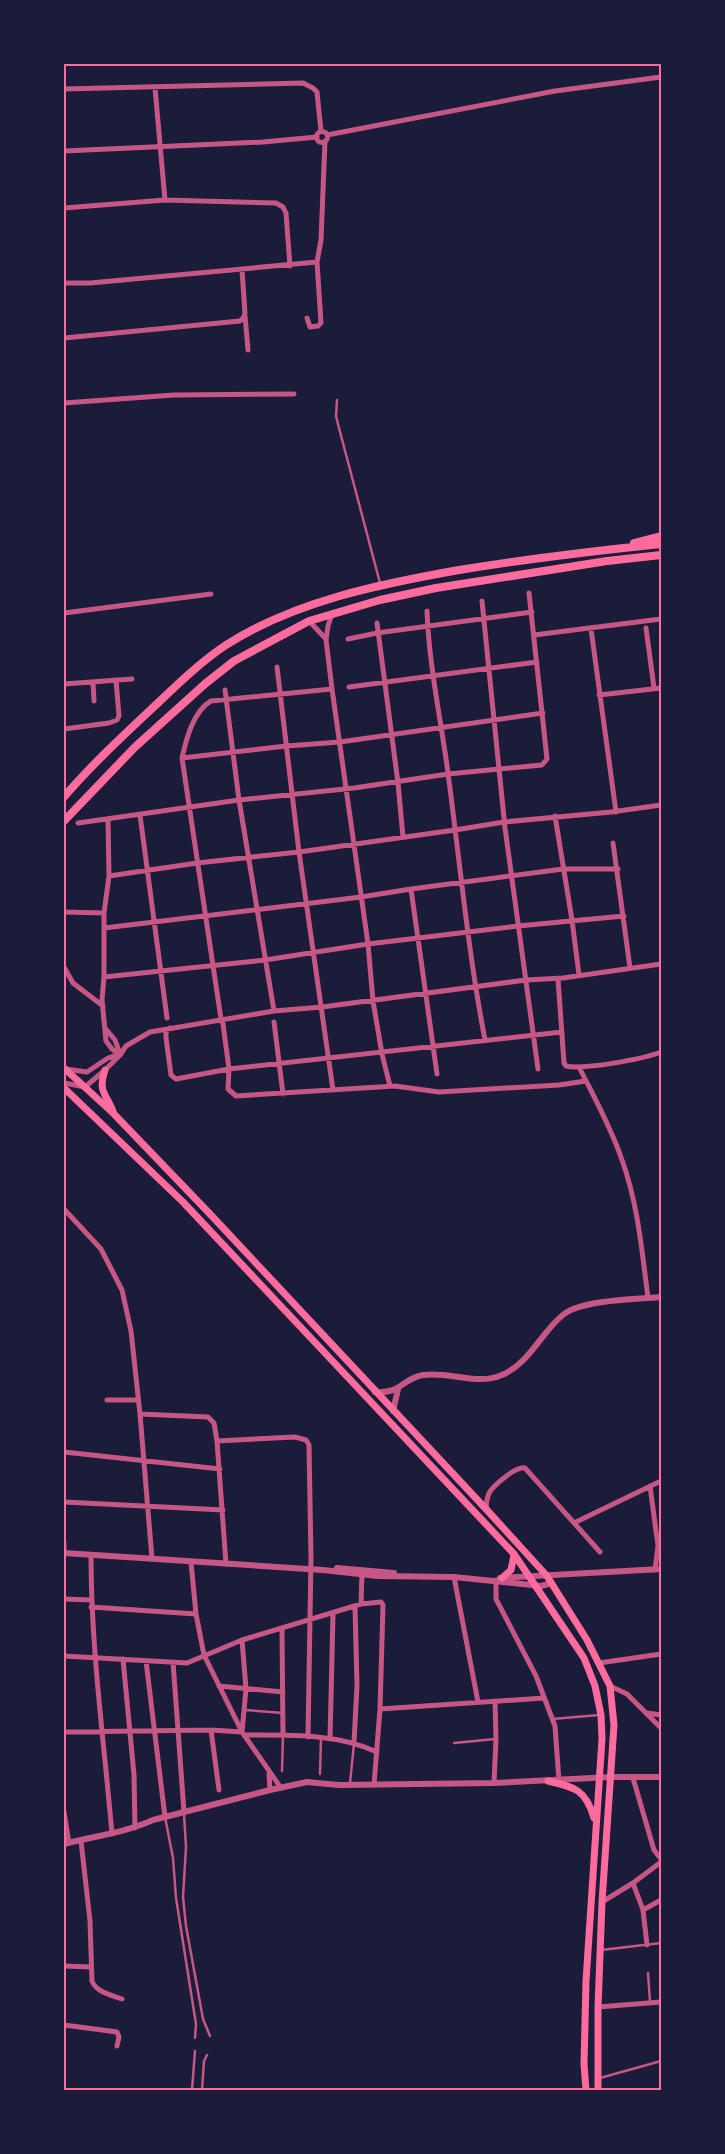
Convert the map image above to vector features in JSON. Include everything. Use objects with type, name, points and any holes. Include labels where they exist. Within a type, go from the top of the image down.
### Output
[{"type":"main road","points":[[606,550],[661,536]]},
{"type":"main road","points":[[64,797],[123,735],[193,670],[226,645],[290,614],[324,601],[381,586],[490,565],[661,544]]},
{"type":"main road","points":[[64,821],[135,748],[206,683],[234,661],[309,621],[380,600],[436,588],[661,555]]},
{"type":"main road","points":[[607,562],[661,559]]},
{"type":"main road","points":[[64,1069],[114,1114],[210,1214],[486,1509],[547,1576],[587,1640],[610,1686],[614,1725],[602,1902],[598,2006],[598,2090]]},
{"type":"main road","points":[[106,1070],[101,1083],[103,1093],[114,1114]]},
{"type":"main road","points":[[64,1088],[182,1202],[514,1554],[584,1658],[595,1686],[601,1715],[602,1739],[595,1822],[586,1981],[584,2064],[586,2090]]},
{"type":"main road","points":[[499,1579],[511,1570],[514,1554]]},
{"type":"main road","points":[[548,1781],[570,1787],[584,1795],[588,1800],[595,1822]]},
{"type":"street","points":[[321,131],[327,135],[555,91],[661,77]]},
{"type":"street","points":[[64,88],[155,88],[303,83],[317,92],[321,131],[317,137]]},
{"type":"street","points":[[155,88],[166,200]]},
{"type":"street","points":[[308,318],[308,325],[310,327],[318,326],[321,323],[318,262],[321,240],[325,142],[327,135]]},
{"type":"street","points":[[317,137],[320,142],[325,142]]},
{"type":"street","points":[[64,151],[263,142],[317,137]]},
{"type":"street","points":[[64,208],[166,200],[279,204],[283,207],[286,214],[290,266]]},
{"type":"street","points":[[64,283],[90,283],[318,262]]},
{"type":"street","points":[[242,270],[248,350]]},
{"type":"street","points":[[64,338],[237,321],[243,319],[245,315]]},
{"type":"street","points":[[64,403],[174,395],[231,393],[294,394]]},
{"type":"street","points":[[78,822],[239,800],[398,783],[448,774],[542,765],[547,759],[544,713],[529,593]]},
{"type":"street","points":[[64,613],[211,594]]},
{"type":"street","points":[[482,601],[504,822],[538,1069]]},
{"type":"street","points":[[427,611],[433,676],[442,727],[467,932],[485,1040]]},
{"type":"street","points":[[348,639],[377,633],[532,612]]},
{"type":"street","points":[[332,613],[326,640],[332,689],[368,944],[373,1001],[382,1054],[390,1086]]},
{"type":"street","points":[[534,635],[661,619]]},
{"type":"street","points":[[309,621],[326,640]]},
{"type":"street","points":[[377,623],[403,836]]},
{"type":"street","points":[[646,628],[654,688]]},
{"type":"street","points":[[591,629],[616,812]]},
{"type":"street","points":[[349,687],[537,662]]},
{"type":"street","points":[[277,667],[292,795],[333,1090]]},
{"type":"street","points":[[64,684],[132,679]]},
{"type":"street","points":[[64,729],[109,724],[117,720],[119,716],[116,680]]},
{"type":"street","points":[[93,682],[94,701]]},
{"type":"street","points":[[600,695],[661,688]]},
{"type":"street","points":[[332,689],[211,701],[204,706],[188,735],[182,758],[229,1070],[228,1089],[236,1096],[390,1086],[409,1086],[439,1092],[559,1085],[586,1081]]},
{"type":"street","points":[[225,690],[239,800],[264,960],[274,1011]]},
{"type":"street","points":[[182,758],[340,742],[544,713]]},
{"type":"street","points":[[109,876],[197,863],[353,845],[504,822],[616,812],[661,805]]},
{"type":"street","points":[[140,815],[167,1018]]},
{"type":"street","points":[[555,816],[579,975]]},
{"type":"street","points":[[108,819],[109,876],[104,913],[103,1006],[108,1046],[120,1055]]},
{"type":"street","points":[[614,843],[630,968]]},
{"type":"street","points":[[104,928],[361,898],[411,889],[563,869],[618,869]]},
{"type":"street","points":[[411,889],[436,1074]]},
{"type":"street","points":[[64,912],[104,913]]},
{"type":"street","points":[[104,977],[315,954],[368,944],[518,926],[624,916]]},
{"type":"street","points":[[64,1083],[85,1087],[106,1070],[126,1046],[144,1034],[170,1028],[221,1018],[274,1011],[373,1001],[526,980],[558,979],[661,964]]},
{"type":"street","points":[[64,967],[73,983],[103,1006]]},
{"type":"street","points":[[558,979],[565,1065],[568,1067],[579,1067],[632,1060],[661,1052]]},
{"type":"street","points":[[274,1022],[283,1094]]},
{"type":"street","points":[[170,1028],[166,1035],[171,1074],[174,1078],[279,1064],[382,1054],[432,1045],[562,1032]]},
{"type":"street","points":[[64,1069],[87,1072],[108,1058],[120,1055]]},
{"type":"street","points":[[579,1067],[612,1132],[628,1176],[635,1207],[648,1298]]},
{"type":"street","points":[[64,1208],[101,1249],[122,1290],[131,1330],[149,1507],[152,1559]]},
{"type":"street","points":[[375,1392],[398,1389],[412,1378],[426,1374],[440,1374],[478,1380],[495,1378],[509,1372],[522,1362],[560,1318],[570,1310],[586,1305],[661,1297]]},
{"type":"street","points":[[393,1411],[398,1389]]},
{"type":"street","points":[[107,1400],[138,1400]]},
{"type":"street","points":[[140,1414],[208,1417],[214,1423],[218,1442],[226,1564]]},
{"type":"street","points":[[218,1442],[295,1437],[306,1440],[310,1449],[311,1569],[308,1737]]},
{"type":"street","points":[[64,1452],[220,1469]]},
{"type":"street","points":[[486,1509],[487,1499],[491,1490],[516,1468],[520,1467],[527,1470],[576,1522],[600,1552]]},
{"type":"street","points":[[576,1522],[661,1481]]},
{"type":"street","points":[[64,1543],[64,1553],[91,1556],[311,1569],[362,1574],[499,1579],[658,1569],[658,1546],[650,1486]]},
{"type":"street","points":[[64,1502],[223,1510]]},
{"type":"street","points":[[91,1556],[94,1658],[112,1834]]},
{"type":"street","points":[[191,1562],[196,1614],[204,1655],[243,1733],[281,1788]]},
{"type":"street","points":[[323,1570],[337,1568],[365,1569],[404,1575]]},
{"type":"street","points":[[361,1604],[362,1574]]},
{"type":"street","points":[[454,1577],[478,1702]]},
{"type":"street","points":[[499,1579],[536,1586],[552,1583]]},
{"type":"street","points":[[499,1579],[496,1599],[536,1676],[555,1726],[559,1781]]},
{"type":"street","points":[[64,1599],[91,1600]]},
{"type":"street","points":[[64,1656],[181,1663],[192,1662],[204,1655],[242,1640],[361,1604],[381,1602],[383,1605],[380,1709],[374,1784]]},
{"type":"street","points":[[91,1607],[196,1614]]},
{"type":"street","points":[[354,1742],[357,1686],[355,1607]]},
{"type":"street","points":[[330,1739],[333,1614]]},
{"type":"street","points":[[282,1629],[283,1735]]},
{"type":"street","points":[[242,1640],[246,1689],[243,1733]]},
{"type":"street","points":[[599,1663],[661,1654]]},
{"type":"street","points":[[123,1659],[134,1774],[135,1828]]},
{"type":"street","points":[[146,1660],[165,1817]]},
{"type":"street","points":[[173,1662],[180,1731],[184,1812]]},
{"type":"street","points":[[219,1686],[283,1692]]},
{"type":"street","points":[[610,1686],[627,1694],[661,1728]]},
{"type":"street","points":[[380,1709],[544,1698]]},
{"type":"street","points":[[494,1783],[495,1701]]},
{"type":"street","points":[[648,1713],[661,1715]]},
{"type":"street","points":[[64,1732],[211,1730],[354,1742],[377,1752]]},
{"type":"street","points":[[211,1730],[219,1790]]},
{"type":"street","points":[[270,1774],[270,1790]]},
{"type":"street","points":[[64,1812],[66,1844],[112,1834],[135,1828],[153,1820],[308,1782],[350,1785],[494,1783],[611,1777],[661,1777]]},
{"type":"street","points":[[602,1902],[633,1883],[661,1861],[654,1850],[633,1778]]},
{"type":"street","points":[[81,1841],[90,1921],[92,1981],[96,1988],[122,1999]]},
{"type":"street","points":[[633,1883],[643,1910],[647,1945]]},
{"type":"street","points":[[643,1910],[661,1900]]},
{"type":"street","points":[[64,1966],[91,1967]]},
{"type":"street","points":[[598,2006],[661,2002]]},
{"type":"street","points":[[64,2024],[117,2032],[119,2037],[117,2046]]},
{"type":"lane","points":[[337,400],[339,428],[381,586]]},
{"type":"lane","points":[[245,1710],[283,1713]]},
{"type":"lane","points":[[552,1719],[601,1715]]},
{"type":"lane","points":[[282,1771],[283,1735]]},
{"type":"lane","points":[[320,1774],[322,1738]]},
{"type":"lane","points":[[454,1743],[496,1739]]},
{"type":"lane","points":[[350,1785],[354,1742]]},
{"type":"lane","points":[[184,1812],[186,1847],[183,1897],[186,1926],[202,2020],[210,2036]]},
{"type":"lane","points":[[165,1817],[173,1858],[176,1898],[196,2024],[196,2038]]},
{"type":"lane","points":[[600,1950],[661,1943]]},
{"type":"lane","points":[[648,1973],[650,2002]]},
{"type":"lane","points":[[192,2090],[195,2050]]},
{"type":"lane","points":[[202,2090],[204,2062],[207,2055]]},
{"type":"lane","points":[[597,2079],[661,2061]]}]
